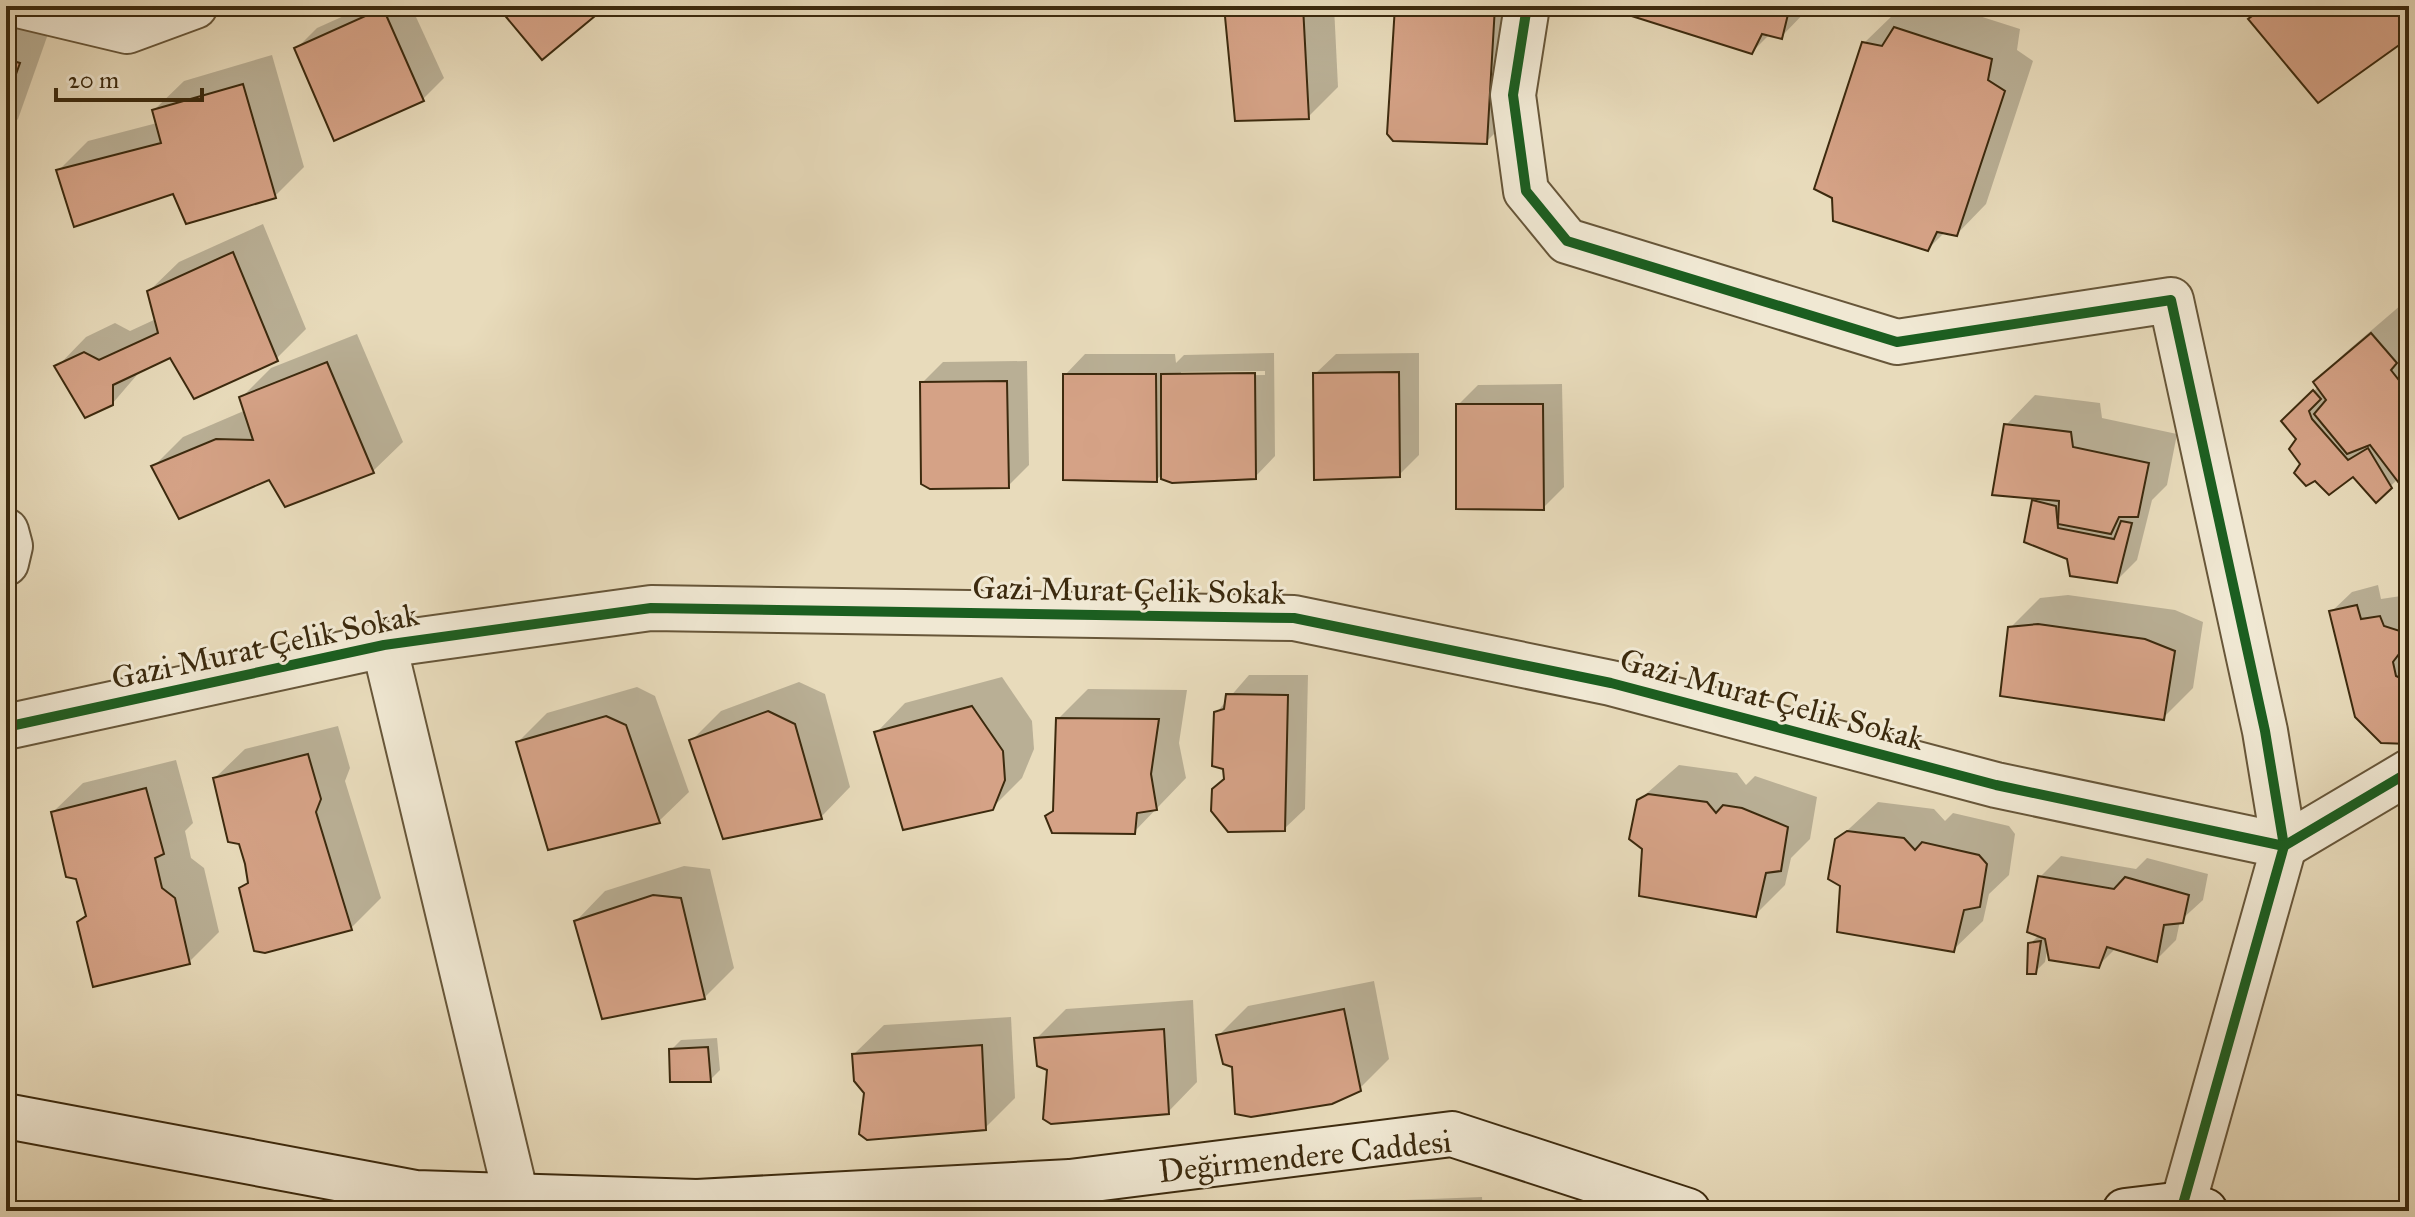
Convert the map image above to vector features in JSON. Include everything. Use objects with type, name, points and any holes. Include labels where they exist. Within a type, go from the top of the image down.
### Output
[{"type":"street","points":[[22,6],[127,31],[195,6]]},
{"type":"street","points":[[1527,6],[1513,95],[1526,191],[1567,241],[1897,342],[2171,300],[2265,731],[2284,846],[2194,1207],[2125,1211]]},
{"type":"street","points":[[6,531],[10,546],[6,563]]},
{"type":"street","name":"Gazi Murat Çelik Sokak","points":[[6,727],[384,645],[651,608],[1294,618],[1611,683],[1996,785],[2284,846]]},
{"type":"street","points":[[384,645],[516,1196]]},
{"type":"street","points":[[2284,846],[2409,772]]},
{"type":"street","name":"Değirmendere Caddesi","points":[[6,1116],[416,1193],[697,1202],[1069,1197],[1452,1134],[1621,1200],[1688,1211]]},
{"type":"building","points":[[497,6],[607,6],[542,60]]},
{"type":"building","points":[[1224,6],[1303,6],[1309,119],[1235,121]]},
{"type":"building","points":[[1395,6],[1495,6],[1487,144],[1393,141],[1387,134]]},
{"type":"building","points":[[1622,6],[1790,6],[1782,39],[1762,34],[1752,54],[1622,13]]},
{"type":"building","points":[[2266,6],[2409,6],[2409,38],[2318,103],[2248,19]]},
{"type":"building","points":[[383,8],[424,101],[334,141],[294,48]]},
{"type":"building","points":[[1894,27],[1992,59],[1988,80],[2005,91],[1957,236],[1937,232],[1928,251],[1833,221],[1832,198],[1814,189],[1862,42],[1882,46]]},
{"type":"building","points":[[6,59],[20,63],[6,102]]},
{"type":"building","points":[[243,84],[276,198],[186,224],[173,194],[74,227],[56,170],[161,143],[152,110]]},
{"type":"building","points":[[233,252],[278,361],[194,399],[170,358],[113,385],[113,405],[85,418],[54,366],[84,352],[99,360],[158,333],[147,291]]},
{"type":"building","points":[[2371,333],[2397,363],[2391,370],[2409,393],[2409,481],[2402,487],[2370,445],[2347,454],[2314,414],[2326,400],[2313,382]]},
{"type":"building","points":[[327,362],[374,473],[285,507],[269,480],[179,519],[151,466],[216,439],[253,440],[239,397]]},
{"type":"building","points":[[1399,372],[1400,477],[1314,480],[1313,373]]},
{"type":"building","points":[[1255,373],[1256,479],[1172,483],[1161,479],[1161,374]]},
{"type":"building","points":[[1063,374],[1156,374],[1157,482],[1063,480]]},
{"type":"building","points":[[1007,381],[1009,488],[930,489],[921,484],[920,382]]},
{"type":"building","points":[[2313,390],[2321,399],[2309,411],[2312,419],[2348,460],[2368,448],[2392,488],[2376,503],[2353,477],[2329,495],[2315,481],[2306,486],[2294,473],[2300,464],[2289,449],[2296,439],[2281,421]]},
{"type":"building","points":[[1456,404],[1543,404],[1544,510],[1456,509]]},
{"type":"building","points":[[2004,424],[2071,432],[2073,447],[2149,463],[2138,517],[2119,517],[2111,534],[2058,524],[2059,501],[1992,495]]},
{"type":"building","points":[[2032,500],[2056,506],[2058,528],[2114,539],[2121,521],[2132,523],[2117,583],[2070,576],[2067,559],[2024,542]]},
{"type":"building","points":[[2357,605],[2361,619],[2380,616],[2384,626],[2400,631],[2405,646],[2393,662],[2396,676],[2409,682],[2409,744],[2381,743],[2355,717],[2329,611]]},
{"type":"building","points":[[2038,624],[2145,639],[2175,651],[2164,720],[2000,696],[2008,627]]},
{"type":"building","points":[[1226,694],[1288,695],[1285,831],[1228,832],[1211,811],[1212,789],[1224,779],[1223,769],[1212,766],[1214,712],[1224,709]]},
{"type":"building","points":[[972,706],[1003,751],[1005,780],[993,810],[903,830],[874,732]]},
{"type":"building","points":[[768,711],[795,724],[822,819],[723,839],[689,740]]},
{"type":"building","points":[[606,716],[626,725],[660,823],[548,850],[516,742]]},
{"type":"building","points":[[1056,718],[1159,719],[1151,774],[1157,810],[1137,813],[1135,834],[1052,833],[1045,816],[1053,811]]},
{"type":"building","points":[[308,754],[321,799],[316,812],[352,930],[265,953],[254,951],[239,888],[248,883],[245,864],[239,844],[228,842],[213,778]]},
{"type":"building","points":[[146,788],[164,854],[155,858],[162,888],[175,898],[190,964],[93,987],[77,922],[86,916],[76,879],[66,877],[51,812]]},
{"type":"building","points":[[1648,794],[1707,802],[1716,813],[1723,805],[1742,808],[1788,827],[1781,871],[1766,873],[1756,917],[1639,896],[1642,849],[1629,839],[1637,800]]},
{"type":"building","points":[[1847,831],[1904,838],[1915,850],[1922,842],[1979,855],[1987,864],[1980,907],[1964,910],[1954,952],[1837,932],[1840,886],[1828,879],[1835,839]]},
{"type":"building","points":[[2038,876],[2114,889],[2125,877],[2189,895],[2183,923],[2164,925],[2157,962],[2107,947],[2099,968],[2049,960],[2045,939],[2027,932]]},
{"type":"building","points":[[653,895],[681,898],[705,999],[602,1019],[574,921]]},
{"type":"building","points":[[2041,941],[2036,974],[2027,974],[2028,943]]},
{"type":"building","points":[[1344,1009],[1361,1091],[1332,1104],[1251,1117],[1235,1114],[1232,1067],[1223,1064],[1216,1035]]},
{"type":"building","points":[[1164,1029],[1169,1114],[1051,1124],[1043,1119],[1047,1070],[1037,1066],[1034,1038]]},
{"type":"building","points":[[982,1045],[986,1130],[867,1140],[859,1134],[864,1093],[854,1081],[852,1054]]},
{"type":"building","points":[[708,1047],[711,1082],[670,1082],[669,1049]]},
{"type":"cycle path","points":[[1527,6],[1513,95],[1526,191],[1567,241],[1897,342],[2171,300],[2265,731],[2284,846],[2183,1204]]},
{"type":"cycle path","points":[[6,727],[384,645],[651,608],[1294,618],[1611,683],[1996,785],[2284,846],[2409,772]]}]
